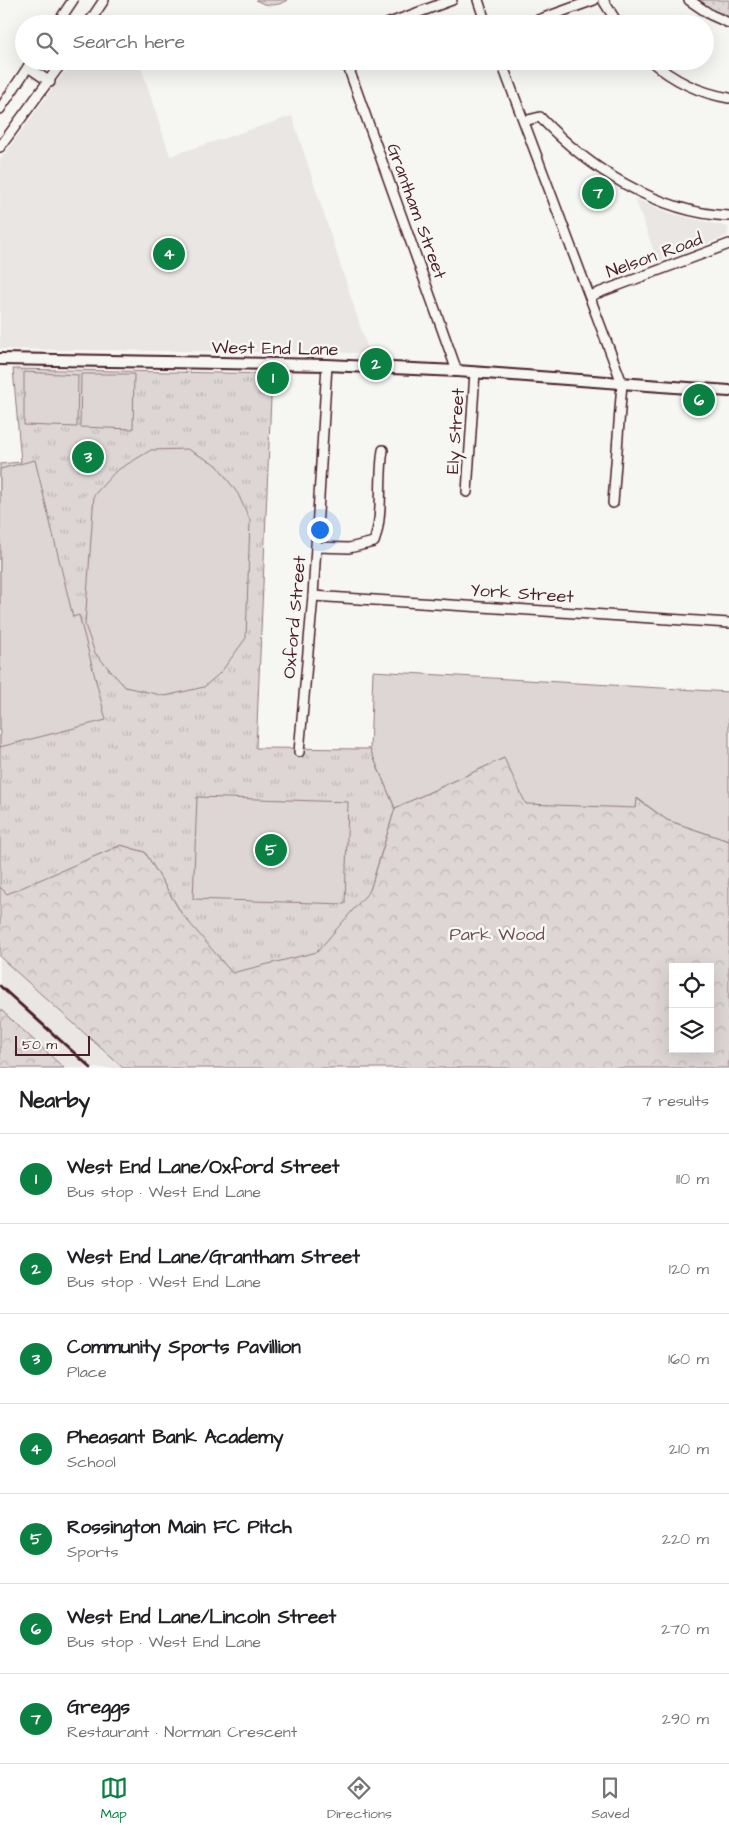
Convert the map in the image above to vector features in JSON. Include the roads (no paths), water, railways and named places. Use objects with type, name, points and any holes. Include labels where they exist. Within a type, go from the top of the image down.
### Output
[{"type":"street","points":[[64,15],[73,0]]},
{"type":"street","points":[[94,15],[104,0]]},
{"type":"street","points":[[411,15],[452,0]]},
{"type":"street","points":[[478,0],[483,15]]},
{"type":"street","points":[[552,15],[594,0]]},
{"type":"street","points":[[603,0],[612,15]]},
{"type":"street","points":[[689,0],[711,15]]},
{"type":"street","points":[[714,16],[729,23]]},
{"type":"street","points":[[0,109],[26,70]]},
{"type":"street","points":[[37,70],[50,82]]},
{"type":"street","points":[[0,147],[58,70]]},
{"type":"street","name":"Grantham Street","points":[[349,70],[457,371]]},
{"type":"street","points":[[504,70],[622,383],[613,503]]},
{"type":"street","points":[[665,70],[688,86],[712,95],[729,98]]},
{"type":"street","points":[[524,121],[540,117],[555,133],[594,165],[646,194],[702,212],[729,216]]},
{"type":"street","name":"Nelson Road","points":[[590,296],[729,244]]},
{"type":"street","name":"West End Lane","points":[[0,359],[327,365],[475,372],[729,390]]},
{"type":"street","name":"Oxford Street","points":[[299,752],[313,596],[327,365]]},
{"type":"street","name":"Ely Street","points":[[467,492],[475,372]]},
{"type":"street","points":[[316,547],[350,548],[374,542],[379,519],[380,467],[383,450]]},
{"type":"street","name":"York Street","points":[[313,596],[729,623]]},
{"type":"railway","points":[[0,986],[91,1068]]},
{"type":"place","name":"Greggs","points":[[598,193]]},
{"type":"place","name":"Pheasant Bank Academy","points":[[169,254]]},
{"type":"place","name":"West End Lane/Grantham Street","points":[[376,364]]},
{"type":"place","name":"West End Lane/Oxford Street","points":[[273,378]]},
{"type":"place","name":"West End Lane/Lincoln Street","points":[[699,400]]},
{"type":"place","name":"Community Sports Pavillion","points":[[88,457]]},
{"type":"place","name":"Rossington Main FC Pitch","points":[[271,850]]},
{"type":"park label","name":"Park Wood","points":[[497,934]]}]
